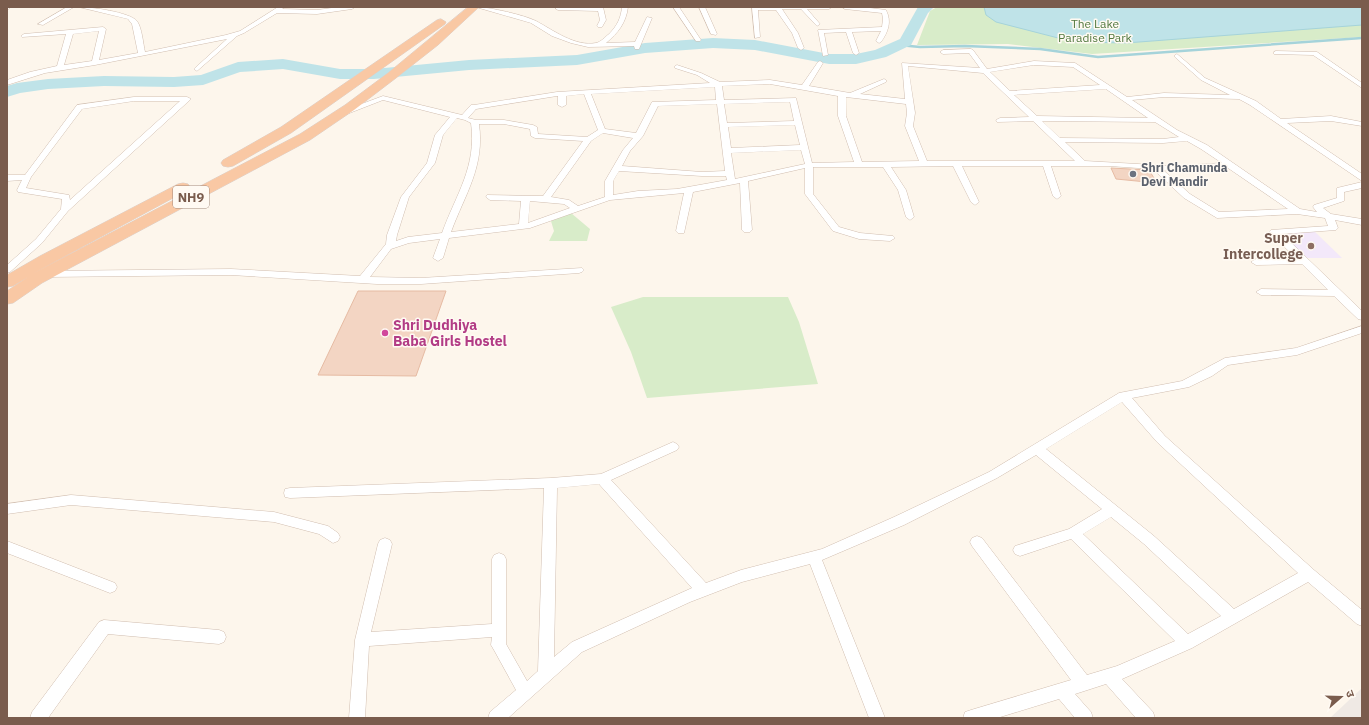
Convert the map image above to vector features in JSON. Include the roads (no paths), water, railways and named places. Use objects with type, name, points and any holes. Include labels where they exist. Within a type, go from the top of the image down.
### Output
[{"type":"highway","name":"NH9","points":[[7,282],[30,268],[245,154],[286,130],[448,17],[459,7]]},
{"type":"highway","name":"NH9","points":[[7,299],[46,274],[305,137],[344,113],[414,58],[474,7]]},
{"type":"street","points":[[41,24],[71,7]]},
{"type":"street","points":[[82,7],[130,18],[135,23],[142,54]]},
{"type":"street","points":[[7,83],[20,77],[228,37],[236,34],[279,9],[317,12],[352,7]]},
{"type":"street","points":[[478,7],[533,22],[554,35],[571,42],[588,45],[637,46],[649,18]]},
{"type":"street","points":[[599,45],[614,33],[624,18],[625,7]]},
{"type":"street","points":[[676,7],[698,40]]},
{"type":"street","points":[[702,7],[714,34]]},
{"type":"street","points":[[802,7],[817,24]]},
{"type":"street","points":[[757,37],[755,8],[829,7]]},
{"type":"street","points":[[845,7],[879,9],[884,11],[887,19],[886,29],[879,42]]},
{"type":"street","points":[[558,8],[600,8],[603,20],[600,26]]},
{"type":"street","points":[[778,8],[794,33],[801,48]]},
{"type":"street","points":[[24,36],[103,29],[95,63]]},
{"type":"street","points":[[825,55],[820,31],[886,29]]},
{"type":"street","points":[[850,31],[856,53]]},
{"type":"street","points":[[60,69],[70,32]]},
{"type":"street","points":[[197,69],[236,34]]},
{"type":"street","points":[[588,45],[595,54]]},
{"type":"street","points":[[943,52],[971,51],[985,71],[1083,164]]},
{"type":"street","points":[[1276,53],[1315,53],[1362,86]]},
{"type":"street","points":[[1177,56],[1203,79],[1253,103],[1362,178]]},
{"type":"street","points":[[804,88],[820,63]]},
{"type":"street","points":[[924,164],[909,126],[911,113],[904,64],[985,71],[1034,63],[1075,65],[1155,120],[1204,147],[1297,210]]},
{"type":"street","points":[[677,67],[699,74],[718,84]]},
{"type":"street","points":[[728,74],[730,83]]},
{"type":"street","points":[[851,95],[884,81]]},
{"type":"street","points":[[464,118],[474,107],[562,94],[730,83],[770,82],[842,94],[909,102]]},
{"type":"street","points":[[718,84],[731,177]]},
{"type":"street","points":[[1008,93],[1108,87]]},
{"type":"street","points":[[586,92],[602,131]]},
{"type":"street","points":[[562,94],[562,105]]},
{"type":"street","points":[[842,94],[842,116],[859,164]]},
{"type":"street","points":[[1124,99],[1164,95],[1240,97]]},
{"type":"street","points":[[344,113],[383,98],[475,122],[504,122],[533,127],[535,136],[588,139]]},
{"type":"street","points":[[7,270],[39,241],[65,209],[187,99],[134,99],[80,107],[27,177],[21,190],[66,197],[65,209]]},
{"type":"street","points":[[609,198],[609,182],[627,150],[639,136],[655,104],[793,100],[809,164],[809,194],[836,229],[859,236],[890,238]]},
{"type":"street","points":[[391,246],[392,235],[405,197],[431,163],[439,135],[454,116]]},
{"type":"street","points":[[1279,121],[1324,119],[1351,120],[1362,124]]},
{"type":"street","points":[[1000,120],[1155,120]]},
{"type":"street","points":[[438,258],[452,217],[470,179],[475,163],[478,136],[475,122]]},
{"type":"street","points":[[724,125],[798,123]]},
{"type":"street","points":[[545,199],[588,139],[602,131],[639,136]]},
{"type":"street","points":[[1059,140],[1164,141],[1187,138]]},
{"type":"street","points":[[727,151],[804,147]]},
{"type":"street","points":[[617,168],[702,174],[744,179],[809,164],[1046,163],[1173,168],[1231,165]]},
{"type":"street","points":[[1046,163],[1057,196]]},
{"type":"street","points":[[885,164],[902,190],[910,217]]},
{"type":"street","points":[[956,164],[975,202]]},
{"type":"street","points":[[1155,167],[1187,196],[1217,215],[1297,210],[1362,222]]},
{"type":"street","points":[[7,178],[27,177]]},
{"type":"street","points":[[363,279],[388,247],[408,240],[523,226],[609,198],[689,190],[731,177]]},
{"type":"street","points":[[744,179],[747,230]]},
{"type":"street","points":[[1362,185],[1340,190],[1341,199],[1317,208],[1329,217],[1333,228],[1274,232],[1362,317]]},
{"type":"street","points":[[680,231],[689,190]]},
{"type":"street","points":[[490,197],[545,199],[566,202],[577,209]]},
{"type":"street","points":[[523,226],[526,198]]},
{"type":"street","points":[[1256,262],[1304,261]]},
{"type":"street","points":[[7,273],[30,268]]},
{"type":"street","points":[[46,274],[231,272],[377,281],[421,281],[578,270]]},
{"type":"street","points":[[1262,292],[1338,293]]},
{"type":"street","points":[[496,718],[577,647],[703,590],[741,576],[824,554],[899,521],[993,475],[1123,396],[1185,384],[1208,374],[1225,362],[1254,356],[1297,351],[1362,329]]},
{"type":"street","points":[[1123,396],[1161,439],[1309,574],[1362,619]]},
{"type":"street","points":[[290,493],[551,483],[602,479],[673,447]]},
{"type":"street","points":[[1036,448],[1149,540],[1232,617]]},
{"type":"street","points":[[602,479],[703,590]]},
{"type":"street","points":[[546,674],[551,483]]},
{"type":"street","points":[[7,509],[71,500],[266,516],[323,530],[333,537]]},
{"type":"street","points":[[1020,550],[1073,533],[1112,510]]},
{"type":"street","points":[[1073,533],[1187,643]]},
{"type":"street","points":[[977,542],[1084,684]]},
{"type":"street","points":[[357,718],[362,640],[385,544]]},
{"type":"street","points":[[7,548],[110,587]]},
{"type":"street","points":[[814,557],[877,718]]},
{"type":"street","points":[[499,559],[499,645],[526,692]]},
{"type":"street","points":[[971,718],[1109,676],[1187,643],[1309,574]]},
{"type":"street","points":[[38,718],[104,627],[219,637]]},
{"type":"street","points":[[362,640],[499,630]]},
{"type":"street","points":[[1109,676],[1147,718]]},
{"type":"street","points":[[1062,690],[1085,718]]},
{"type":"water","name":"The Lake Paradise Park","points":[[984,7],[1362,7],[1362,25],[1126,43],[1077,42],[996,22],[986,15]]},
{"type":"waterway","points":[[7,92],[17,88],[48,84],[104,81],[174,82],[203,80],[238,67],[283,64],[340,74],[374,74],[469,65],[577,60],[645,48],[713,43],[755,45],[829,59],[856,59],[880,54],[906,42],[922,11],[927,7]]},
{"type":"waterway","points":[[899,45],[920,47],[965,46],[1040,49],[1098,57],[1362,38]]},
{"type":"place","name":"Shri Chamunda Devi Mandir","points":[[1133,174]]},
{"type":"place","name":"Super Intercollege","points":[[1311,246]]},
{"type":"place","name":"Shri Dudhiya Baba Girls Hostel","points":[[385,333]]}]
